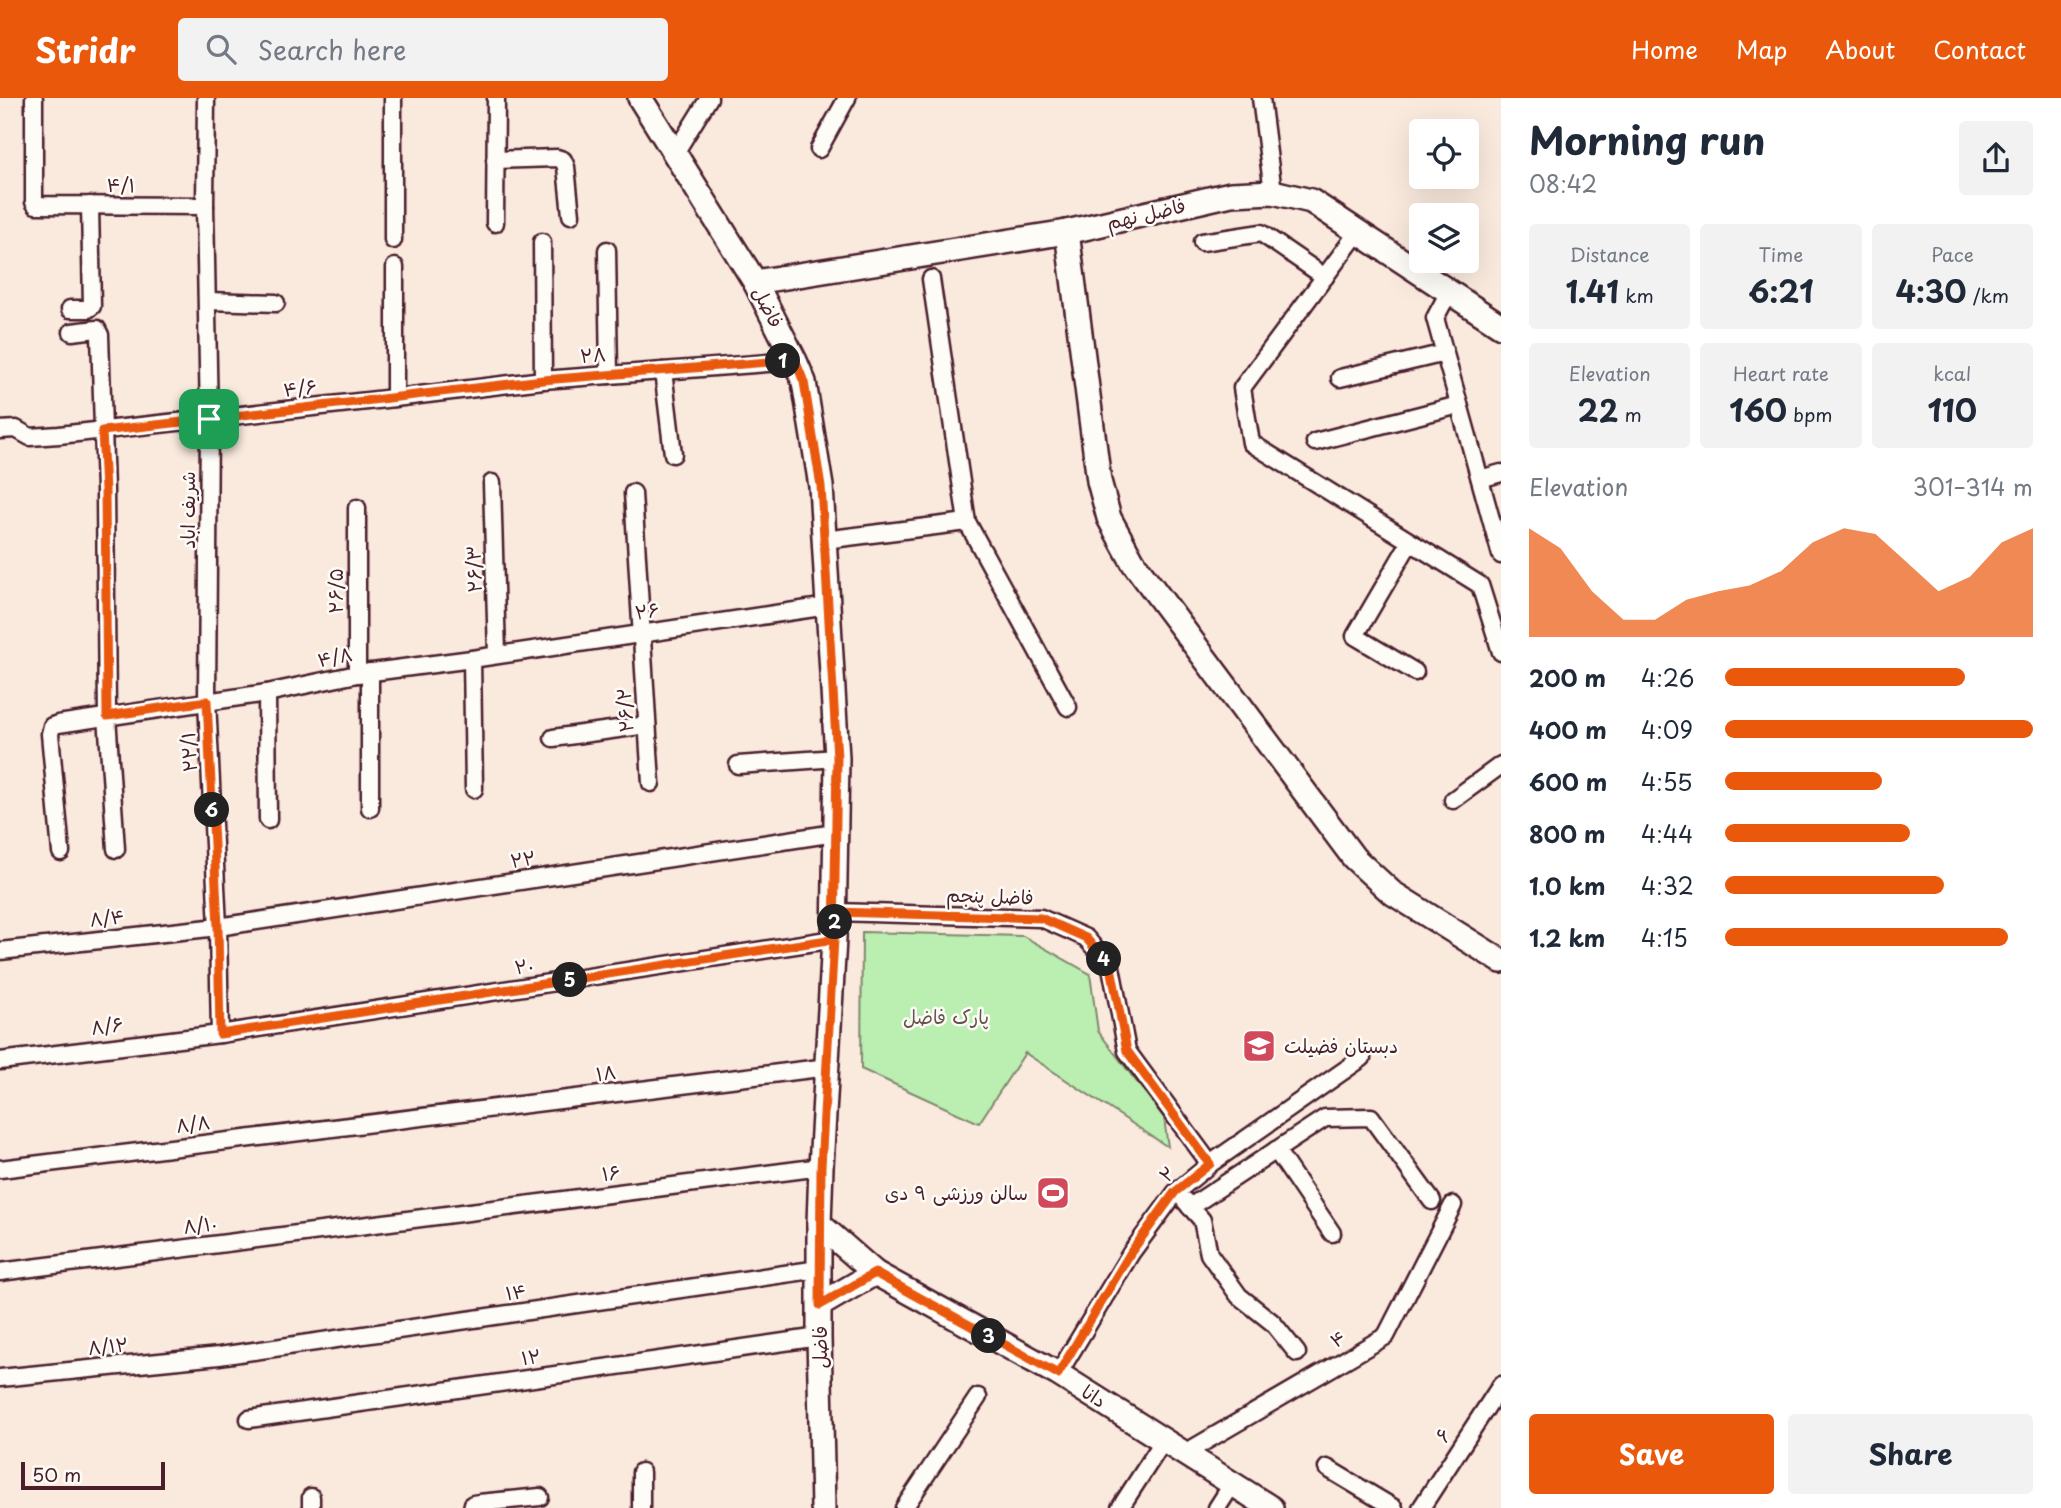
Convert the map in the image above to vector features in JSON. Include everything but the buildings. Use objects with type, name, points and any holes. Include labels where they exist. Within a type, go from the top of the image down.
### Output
[{"type":"street","name":"۴/۱","points":[[34,98],[36,205],[205,206]]},
{"type":"street","name":"شریف اباد","points":[[206,98],[209,419],[207,701]]},
{"type":"street","points":[[393,98],[393,240]]},
{"type":"street","points":[[495,223],[496,98]]},
{"type":"street","name":"فاضل","points":[[640,98],[755,282],[795,360],[804,382],[821,486],[837,758],[835,912],[821,1167],[819,1269],[823,1508]]},
{"type":"street","points":[[675,153],[709,98]]},
{"type":"street","points":[[819,149],[847,98]]},
{"type":"street","points":[[1261,98],[1273,192]]},
{"type":"street","points":[[495,160],[564,160],[571,215]]},
{"type":"street","name":"فاضل نهم","points":[[755,282],[1067,232],[1231,194],[1273,192],[1311,201],[1501,326]]},
{"type":"street","points":[[70,309],[88,309],[92,306],[90,205]]},
{"type":"street","points":[[1067,232],[1099,481],[1109,518],[1133,562],[1354,859],[1391,892],[1501,961]]},
{"type":"street","points":[[1358,232],[1242,388],[1251,443],[1480,585],[1501,652]]},
{"type":"street","points":[[1202,242],[1261,233],[1325,277]]},
{"type":"street","points":[[542,243],[543,380]]},
{"type":"street","points":[[607,250],[609,375]]},
{"type":"street","points":[[395,267],[395,398]]},
{"type":"street","points":[[931,279],[967,522],[1068,707]]},
{"type":"street","points":[[1449,292],[1435,318],[1480,479],[1498,532],[1501,555]]},
{"type":"street","points":[[208,302],[276,303]]},
{"type":"street","points":[[72,332],[97,329],[100,335],[105,490],[107,716],[116,849]]},
{"type":"street","points":[[1340,378],[1445,353]]},
{"type":"street","name":"۲۸","points":[[395,398],[543,380],[795,360]]},
{"type":"street","points":[[663,371],[673,454]]},
{"type":"street","name":"۴/۶","points":[[0,430],[16,429],[30,437],[395,398]]},
{"type":"street","points":[[1315,442],[1459,405]]},
{"type":"street","points":[[1480,479],[1501,473]]},
{"type":"street","name":"۲۶/۳","points":[[492,483],[497,654]]},
{"type":"street","name":"۲۶/۲","points":[[633,493],[651,783]]},
{"type":"street","name":"۲۶/۵","points":[[357,508],[370,808]]},
{"type":"street","points":[[824,540],[967,522]]},
{"type":"street","points":[[1410,542],[1355,636],[1415,672]]},
{"type":"street","name":"۲۶","points":[[471,659],[828,606]]},
{"type":"street","points":[[471,659],[474,789]]},
{"type":"street","name":"۴/۸","points":[[61,852],[50,734],[52,726],[267,693],[363,673],[471,659]]},
{"type":"street","points":[[267,693],[268,820]]},
{"type":"street","name":"۲۲/۱","points":[[207,701],[218,927],[220,1034]]},
{"type":"street","points":[[553,738],[647,725]]},
{"type":"street","points":[[738,765],[837,758]]},
{"type":"street","points":[[1453,800],[1501,765]]},
{"type":"street","name":"۲۲","points":[[218,927],[835,833]]},
{"type":"street","name":"فاضل پنجم","points":[[835,912],[1041,918],[1086,938],[1111,967],[1127,1051],[1210,1164]]},
{"type":"street","name":"۸/۴","points":[[0,951],[218,927]]},
{"type":"street","name":"۲۰","points":[[220,1034],[834,939]]},
{"type":"street","name":"۸/۶","points":[[0,1060],[220,1034]]},
{"type":"street","name":"۲","points":[[1058,1374],[1131,1252],[1175,1192],[1210,1164],[1362,1058]]},
{"type":"street","name":"۱۸","points":[[390,1121],[828,1067]]},
{"type":"street","points":[[1190,1207],[1325,1118],[1371,1118],[1432,1201]]},
{"type":"street","name":"۸/۸","points":[[0,1169],[390,1121]]},
{"type":"street","points":[[1276,1150],[1332,1233]]},
{"type":"street","name":"۱۶","points":[[406,1220],[821,1167]]},
{"type":"street","points":[[1175,1192],[1202,1220],[1209,1254],[1239,1296],[1273,1323],[1297,1353]]},
{"type":"street","name":"۴","points":[[1185,1453],[1386,1336],[1454,1205]]},
{"type":"street","name":"۸/۱۰","points":[[0,1272],[406,1220]]},
{"type":"street","name":"دانا","points":[[820,1224],[875,1273],[1058,1374],[1271,1508]]},
{"type":"street","name":"۱۴","points":[[219,1356],[819,1269]]},
{"type":"street","points":[[820,1305],[875,1273]]},
{"type":"street","name":"۱۲","points":[[249,1419],[819,1337]]},
{"type":"street","name":"۸/۱۲","points":[[0,1378],[219,1356]]},
{"type":"street","name":"۶","points":[[1421,1508],[1501,1385]]},
{"type":"street","points":[[904,1508],[978,1397]]},
{"type":"street","points":[[1120,1508],[1164,1440]]},
{"type":"street","points":[[1327,1468],[1394,1508]]},
{"type":"street","points":[[641,1472],[641,1508]]},
{"type":"street","points":[[1217,1508],[1233,1483]]},
{"type":"street","points":[[472,1506],[540,1497]]},
{"type":"green space","name":"پارک فاضل","points":[[862,932],[1023,936],[1090,974],[1098,1031],[1164,1118],[1168,1147],[1025,1053],[979,1123],[861,1069]]},
{"type":"place","name":"دبستان فضیلت","points":[[1259,1046]]},
{"type":"place","name":"سالن ورزشی ۹ دی","points":[[1053,1193]]},
{"type":"route","points":[[209,419],[102,431],[107,716],[207,701],[218,927],[220,1034],[834,939],[835,912],[1041,918],[1086,938],[1111,967],[1127,1051],[1210,1164],[1175,1192],[1131,1252],[1058,1374],[875,1273],[820,1305],[821,1167],[834,939],[837,758],[821,486],[804,382],[795,360],[543,380],[209,419]]}]
